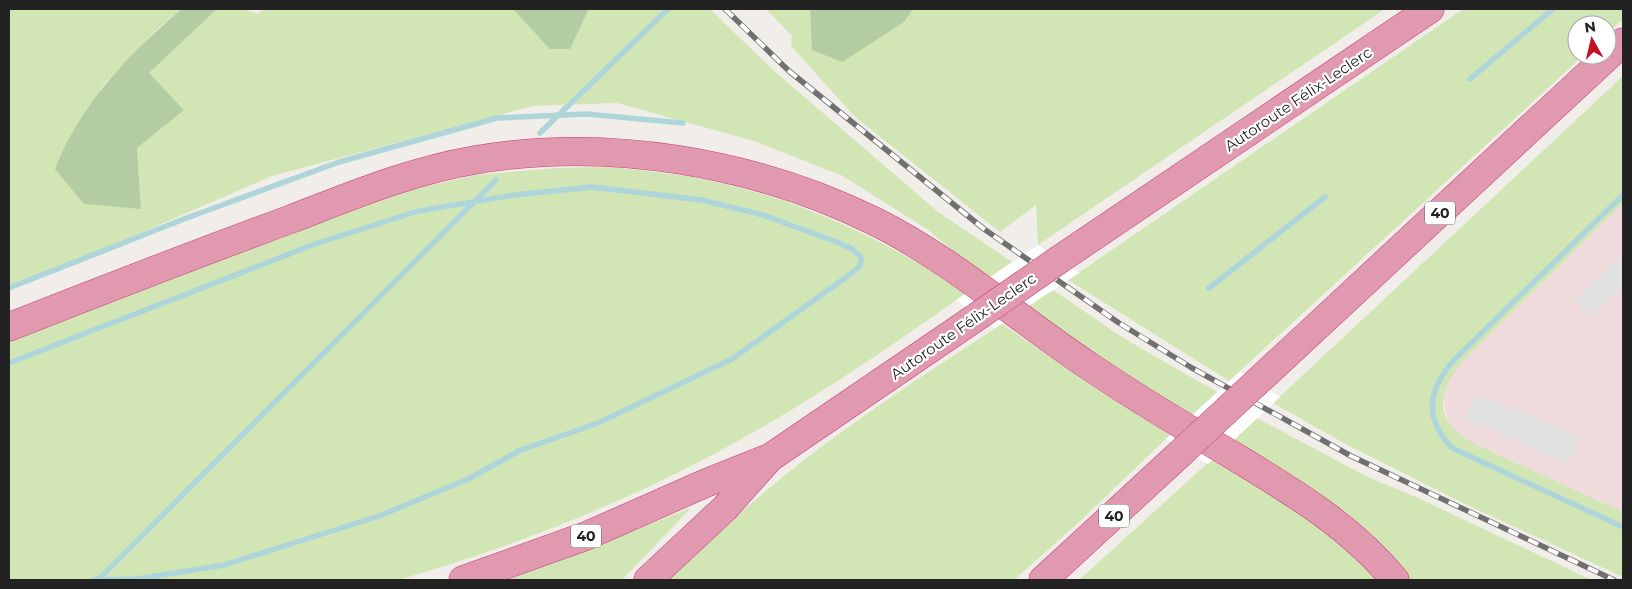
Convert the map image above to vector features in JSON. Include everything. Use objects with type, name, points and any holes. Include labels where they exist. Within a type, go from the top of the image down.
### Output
[{"type":"highway","name":"Autoroute Félix-Leclerc","points":[[463,580],[569,543],[706,483],[771,457],[1430,9]]},
{"type":"highway","name":"40","points":[[1043,580],[1623,42]]},
{"type":"highway","points":[[9,327],[351,196],[430,169],[476,160],[551,153],[618,153],[693,163],[732,171],[800,191],[871,220],[897,233],[959,273],[1041,334],[1122,388],[1319,509],[1359,542],[1395,580]]},
{"type":"highway","points":[[648,580],[725,508],[771,457]]},
{"type":"shaded area","points":[[1623,203],[1623,512],[1471,442],[1455,432],[1448,423],[1443,399],[1450,378],[1462,362]]},
{"type":"shaded area","points":[[1623,254],[1623,286],[1589,317],[1575,300]]},
{"type":"shaded area","points":[[1475,395],[1500,403],[1580,438],[1567,464],[1466,418]]},
{"type":"green space","points":[[9,9],[182,9],[155,31],[100,89],[141,208],[137,148],[184,110],[149,73],[217,9],[244,9],[258,14],[264,9],[513,9],[551,49],[570,49],[589,9],[710,9],[773,70],[937,211],[1012,262],[987,279],[928,230],[843,176],[754,141],[617,103],[533,106],[272,176],[67,265],[9,286]]},
{"type":"green space","points":[[182,9],[217,9],[149,73],[184,110],[137,148],[141,209],[84,204],[55,169],[65,146],[92,102],[125,62]]},
{"type":"green space","points":[[513,9],[589,9],[570,49],[550,49]]},
{"type":"green space","points":[[766,9],[810,9],[810,20],[904,22],[913,9],[1385,9],[1038,245],[1036,205],[1000,232],[855,117],[791,46],[792,36]]},
{"type":"green space","points":[[810,9],[913,9],[904,22],[842,62],[812,50]]},
{"type":"green space","points":[[1463,9],[1623,9],[1623,19],[1617,25],[1617,15],[1567,15],[1567,65],[1573,65],[1229,381],[1068,280]]},
{"type":"green space","points":[[1623,76],[1623,203],[1462,362],[1447,386],[1443,407],[1451,425],[1473,443],[1623,512],[1623,577],[1467,505],[1349,446],[1273,403]]},
{"type":"green space","points":[[602,167],[653,171],[701,179],[748,190],[793,204],[880,242],[966,293],[888,347],[782,416],[712,455],[625,498],[535,535],[398,580],[9,580],[9,341],[398,193],[476,175],[556,168]]},
{"type":"green space","points":[[1053,290],[1125,339],[1217,392],[1190,417],[1026,308]]},
{"type":"green space","points":[[1002,324],[1100,391],[1170,435],[1076,525],[1014,580],[668,580],[739,514],[810,455],[891,397]]},
{"type":"green space","points":[[1257,418],[1368,477],[1416,497],[1592,580],[1409,580],[1362,528],[1328,500],[1231,442]]},
{"type":"green space","points":[[1212,459],[1322,527],[1379,580],[1079,580]]},
{"type":"green space","points":[[691,508],[622,580],[506,580]]},
{"type":"pier","points":[[1038,245],[1079,273],[995,328],[956,300]]},
{"type":"pier","points":[[1240,372],[1280,397],[1208,464],[1166,439]]},
{"type":"waterway","points":[[540,133],[668,9]]},
{"type":"waterway","points":[[1470,79],[1553,9]]},
{"type":"waterway","points":[[9,288],[184,219],[339,162],[497,118],[587,114],[683,123]]},
{"type":"waterway","points":[[98,580],[496,180]]},
{"type":"waterway","points":[[9,363],[315,244],[418,211],[514,195],[592,187],[702,200],[763,215],[837,242],[852,249],[861,257],[860,266],[852,273],[732,359],[598,423],[521,450],[466,480],[379,516],[224,565],[137,579],[93,580]]},
{"type":"waterway","points":[[1623,195],[1454,360],[1439,382],[1432,404],[1436,425],[1452,448],[1623,527]]},
{"type":"waterway","points":[[1209,288],[1325,197]]},
{"type":"railway","points":[[725,9],[789,71],[984,229],[1119,323],[1192,368],[1351,456],[1614,580]]}]
